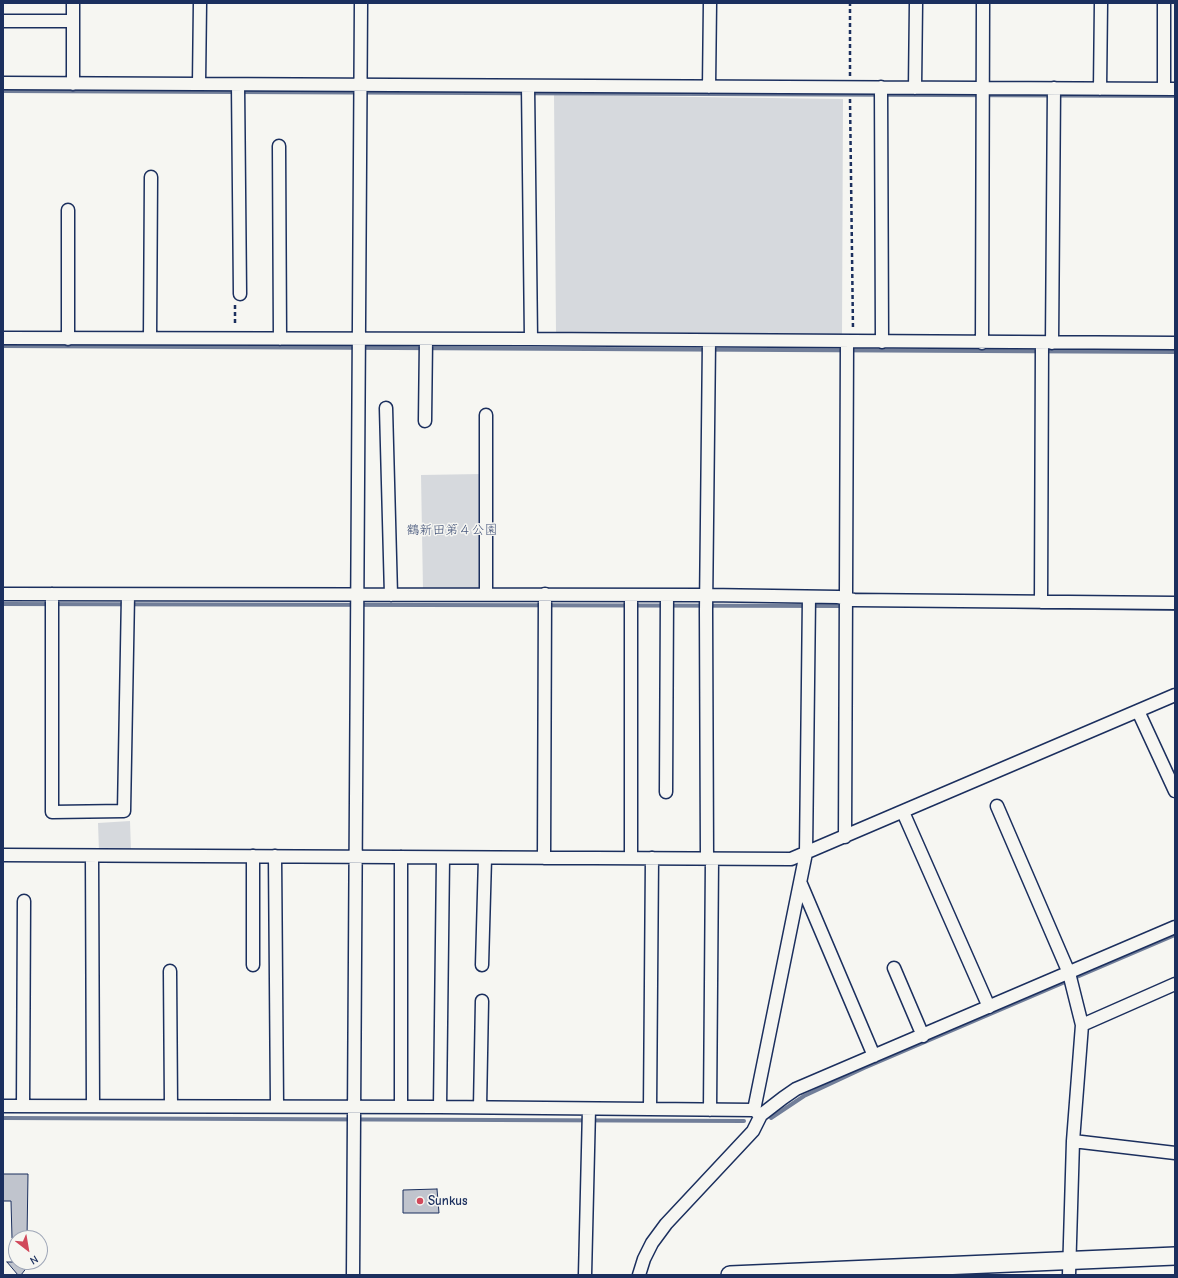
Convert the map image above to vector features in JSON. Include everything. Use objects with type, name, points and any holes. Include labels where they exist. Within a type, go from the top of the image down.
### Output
[{"type":"main road","points":[[730,1275],[1069,1268],[1175,1256]]},
{"type":"street","points":[[73,3],[73,84]]},
{"type":"street","points":[[199,84],[200,3]]},
{"type":"street","points":[[353,1275],[361,3]]},
{"type":"street","points":[[709,87],[710,3]]},
{"type":"street","points":[[915,88],[916,3]]},
{"type":"street","points":[[982,343],[983,3]]},
{"type":"street","points":[[1100,89],[1101,3]]},
{"type":"street","points":[[3,83],[199,84],[238,89],[360,90],[528,90],[709,87],[850,93],[881,92],[915,88],[983,93],[1053,93],[1100,89],[1169,89],[1164,3]]},
{"type":"street","points":[[3,21],[73,21]]},
{"type":"street","points":[[238,89],[240,294]]},
{"type":"street","points":[[528,90],[531,339]]},
{"type":"street","points":[[881,92],[882,342]]},
{"type":"street","points":[[1041,602],[1045,347],[1053,93]]},
{"type":"street","points":[[280,146],[280,339]]},
{"type":"street","points":[[150,338],[151,177]]},
{"type":"street","points":[[68,210],[68,339]]},
{"type":"street","points":[[3,338],[280,339],[359,346],[426,346],[531,339],[709,347],[849,346],[882,342],[982,343],[1045,347],[1175,343]]},
{"type":"street","points":[[425,421],[426,346]]},
{"type":"street","points":[[845,837],[845,603],[849,346]]},
{"type":"street","points":[[709,347],[707,602],[710,859],[710,1110]]},
{"type":"street","points":[[386,408],[391,595]]},
{"type":"street","points":[[486,415],[486,594]]},
{"type":"street","points":[[3,594],[52,601],[357,602],[391,595],[486,594],[545,601],[845,603],[854,600],[1175,603]]},
{"type":"street","points":[[52,601],[52,812],[124,811],[128,601]]},
{"type":"street","points":[[544,858],[545,601]]},
{"type":"street","points":[[631,602],[631,858]]},
{"type":"street","points":[[666,792],[667,602]]},
{"type":"street","points":[[639,1275],[644,1259],[652,1243],[666,1224],[753,1131],[806,853],[809,603]]},
{"type":"street","points":[[3,855],[792,859],[1175,695]]},
{"type":"street","points":[[1138,711],[1175,791]]},
{"type":"street","points":[[997,806],[1070,978],[1082,1025],[1073,1141],[1069,1268]]},
{"type":"street","points":[[903,812],[989,1007]]},
{"type":"street","points":[[92,856],[93,1106]]},
{"type":"street","points":[[253,856],[253,965]]},
{"type":"street","points":[[275,856],[277,1106]]},
{"type":"street","points":[[401,858],[401,1107]]},
{"type":"street","points":[[440,1107],[443,858]]},
{"type":"street","points":[[482,965],[485,858]]},
{"type":"street","points":[[650,1109],[652,858]]},
{"type":"street","points":[[801,884],[874,1056]]},
{"type":"street","points":[[23,1106],[24,901]]},
{"type":"street","points":[[3,1106],[277,1106],[354,1114],[401,1107],[480,1107],[589,1116],[650,1109],[710,1110],[757,1113],[796,1090],[989,1007],[1070,978],[1175,927]]},
{"type":"street","points":[[894,968],[922,1036]]},
{"type":"street","points":[[170,971],[171,1106]]},
{"type":"street","points":[[1082,1025],[1175,984]]},
{"type":"street","points":[[480,1107],[482,1001]]},
{"type":"street","points":[[586,1275],[589,1116]]},
{"type":"street","points":[[1073,1141],[1175,1153]]},
{"type":"path","points":[[849,346],[850,3]]},
{"type":"path","points":[[235,339],[235,299],[240,294]]},
{"type":"green space","points":[[554,95],[843,99],[842,335],[556,333]]},
{"type":"green space","name":"鶴新田第４公園","points":[[481,474],[483,584],[477,589],[423,590],[421,475]]},
{"type":"green space","points":[[130,821],[131,851],[99,852],[98,823]]},
{"type":"building","points":[[3,1174],[28,1174],[27,1230],[12,1230],[11,1201],[3,1201]]},
{"type":"building","name":"Sunkus","points":[[437,1189],[439,1213],[403,1213],[403,1190]]},
{"type":"building","points":[[14,1270],[25,1270],[21,1275],[18,1275]]},
{"type":"waterway","points":[[3,91],[1175,96]]},
{"type":"waterway","points":[[3,346],[1175,352]]},
{"type":"waterway","points":[[3,604],[845,606]]},
{"type":"waterway","points":[[1013,607],[1175,609]]},
{"type":"waterway","points":[[771,1118],[804,1096],[864,1068],[1175,935]]},
{"type":"waterway","points":[[3,1118],[744,1121]]},
{"type":"place","name":"Sunkus","points":[[420,1201]]}]
